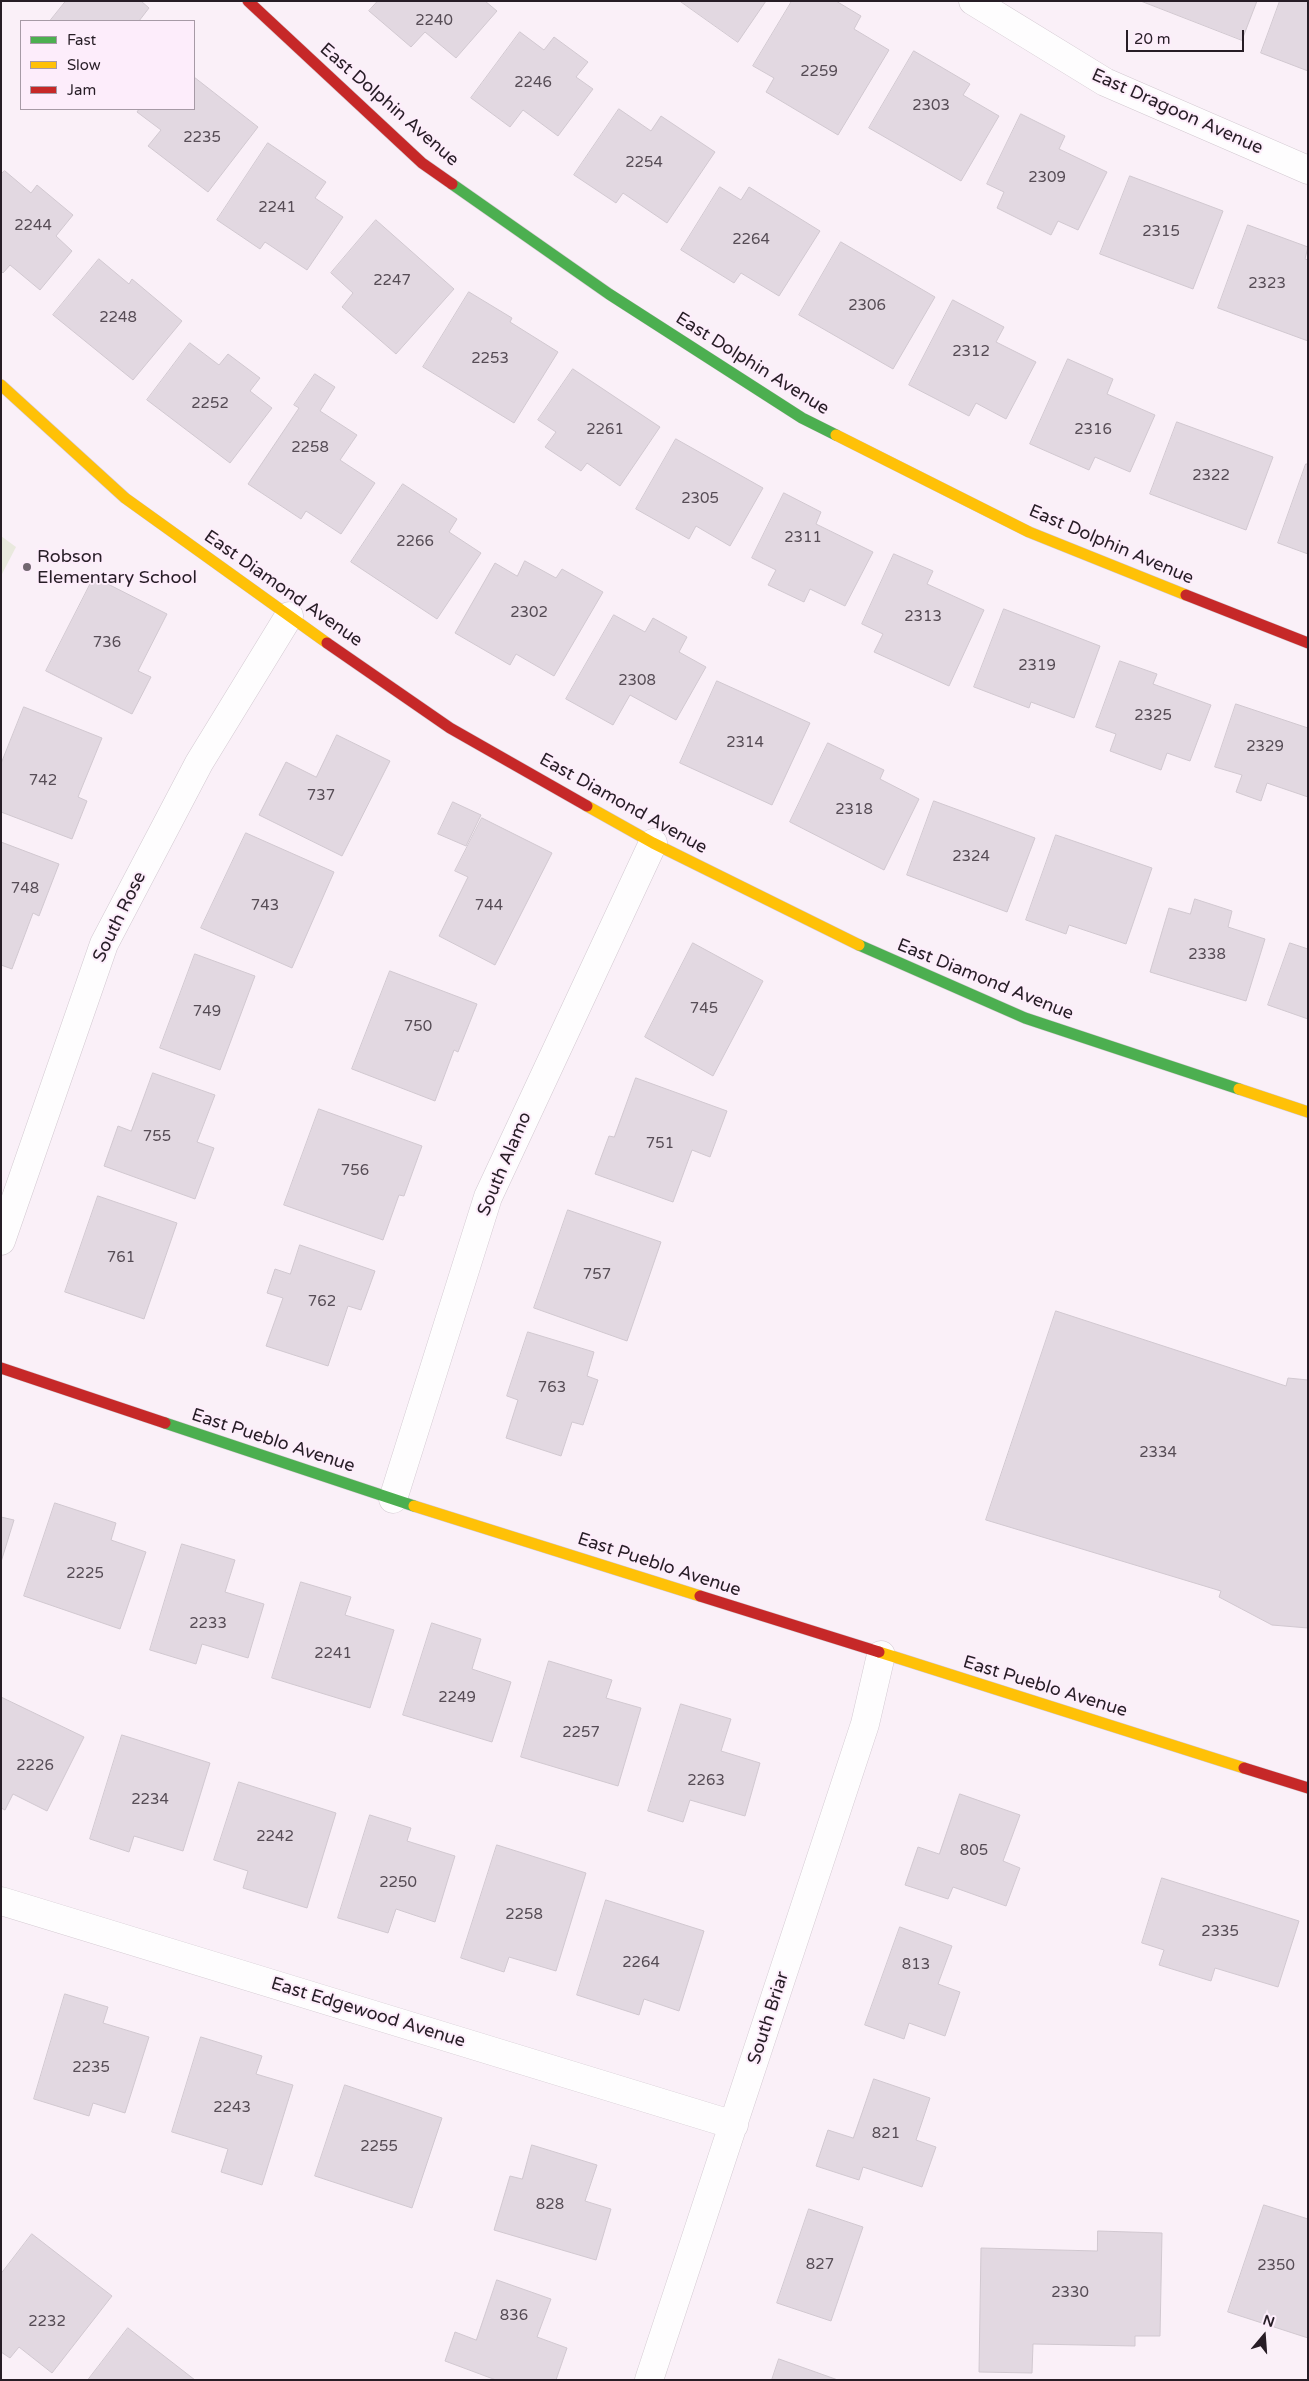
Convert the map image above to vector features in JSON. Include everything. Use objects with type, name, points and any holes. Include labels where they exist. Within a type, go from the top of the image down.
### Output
[{"type":"street","name":"East Dolphin Avenue","points":[[248,1],[422,163],[609,294],[802,418],[1029,532],[1284,636],[1308,643]]},
{"type":"street","name":"East Dragoon Avenue","points":[[973,1],[1105,82],[1308,170]]},
{"type":"street","name":"East Diamond Avenue","points":[[1,385],[125,498],[289,616],[450,728],[653,843],[882,956],[1025,1018],[1308,1112]]},
{"type":"street","name":"South Rose","points":[[1,1242],[104,944],[199,763],[289,616]]},
{"type":"street","name":"South Alamo","points":[[393,1499],[488,1196],[653,843]]},
{"type":"street","name":"East Pueblo Avenue","points":[[1,1368],[393,1499],[881,1655],[1308,1788]]},
{"type":"street","name":"South Briar","points":[[650,2380],[865,1724],[881,1655]]},
{"type":"street","name":"East Edgewood Avenue","points":[[1,1901],[734,2125]]},
{"type":"shaded area","points":[[1,536],[16,547],[1,576]]},
{"type":"building","points":[[66,1],[141,1],[149,8],[140,20],[51,20]]},
{"type":"building","points":[[378,1],[485,1],[497,11],[456,58],[425,32],[411,47],[369,11]]},
{"type":"building","points":[[680,1],[766,1],[738,42]]},
{"type":"building","points":[[792,1],[836,1],[861,16],[854,29],[889,50],[838,135],[766,92],[774,78],[753,66]]},
{"type":"building","points":[[1141,1],[1257,1],[1242,40]]},
{"type":"building","points":[[1280,1],[1308,1],[1308,71],[1261,53]]},
{"type":"building","points":[[520,32],[544,50],[554,37],[588,62],[576,77],[593,89],[558,136],[523,110],[510,127],[471,98]]},
{"type":"building","points":[[914,51],[970,84],[963,95],[999,116],[961,181],[869,128]]},
{"type":"building","points":[[195,78],[258,127],[208,192],[148,146],[161,130],[137,112],[138,110],[195,110]]},
{"type":"building","points":[[619,109],[651,131],[661,116],[715,152],[667,223],[623,193],[616,203],[574,175]]},
{"type":"building","points":[[1021,114],[1065,136],[1059,149],[1107,172],[1078,230],[1058,221],[1051,235],[997,208],[1004,192],[987,184]]},
{"type":"building","points":[[268,143],[326,182],[315,198],[343,217],[307,270],[265,242],[260,249],[217,220]]},
{"type":"building","points":[[5,171],[31,193],[37,185],[73,215],[56,236],[72,251],[40,290],[10,265],[3,273],[1,271],[1,174]]},
{"type":"building","points":[[1130,176],[1223,211],[1193,289],[1100,254]]},
{"type":"building","points":[[720,187],[741,200],[749,187],[820,231],[779,296],[741,273],[734,283],[681,250]]},
{"type":"building","points":[[376,220],[454,289],[396,354],[342,307],[353,293],[331,273]]},
{"type":"building","points":[[1248,225],[1308,247],[1305,259],[1308,260],[1308,341],[1218,308]]},
{"type":"building","points":[[841,242],[935,297],[893,369],[799,315]]},
{"type":"building","points":[[99,259],[129,284],[132,279],[182,321],[133,380],[53,315]]},
{"type":"building","points":[[469,292],[512,318],[510,322],[558,352],[514,423],[423,367]]},
{"type":"building","points":[[953,300],[1004,327],[996,342],[1036,362],[1006,419],[976,403],[969,416],[909,385]]},
{"type":"building","points":[[190,343],[219,365],[228,354],[260,378],[250,391],[272,408],[230,463],[147,400]]},
{"type":"building","points":[[1068,359],[1113,379],[1107,394],[1155,415],[1130,472],[1095,457],[1089,470],[1030,444]]},
{"type":"building","points":[[573,369],[660,427],[620,486],[587,463],[581,471],[545,447],[556,432],[538,420]]},
{"type":"building","points":[[315,374],[335,387],[320,411],[357,435],[340,460],[375,483],[341,534],[306,511],[301,519],[248,484],[299,408],[294,405]]},
{"type":"building","points":[[1177,422],[1273,457],[1246,530],[1150,494]]},
{"type":"building","points":[[676,439],[763,488],[730,546],[696,526],[689,539],[636,509]]},
{"type":"building","points":[[1306,464],[1308,464],[1308,554],[1278,543]]},
{"type":"building","points":[[403,484],[457,519],[449,532],[481,553],[437,619],[351,562]]},
{"type":"building","points":[[784,493],[821,512],[816,524],[873,552],[845,606],[810,589],[804,602],[768,585],[776,570],[752,558]]},
{"type":"building","points":[[894,554],[933,571],[927,584],[984,610],[949,686],[874,652],[883,634],[862,624]]},
{"type":"building","points":[[525,561],[556,578],[562,569],[603,592],[554,676],[516,654],[510,665],[455,633],[495,563],[517,576]]},
{"type":"building","points":[[94,577],[167,614],[138,671],[151,677],[132,714],[46,671]]},
{"type":"building","points":[[1004,609],[1100,646],[1074,718],[1031,702],[1029,708],[974,687]]},
{"type":"building","points":[[614,615],[645,632],[653,618],[687,637],[679,652],[706,667],[676,720],[630,695],[613,725],[566,699]]},
{"type":"building","points":[[1120,661],[1157,674],[1153,684],[1211,705],[1190,761],[1167,753],[1161,770],[1110,751],[1116,734],[1096,727]]},
{"type":"building","points":[[717,681],[810,723],[772,805],[680,763]]},
{"type":"building","points":[[1236,704],[1308,728],[1308,797],[1267,783],[1261,801],[1236,792],[1242,775],[1215,767]]},
{"type":"building","points":[[24,707],[102,738],[78,797],[87,801],[72,839],[1,812],[1,764]]},
{"type":"building","points":[[337,735],[390,761],[342,856],[259,815],[286,762],[316,777]]},
{"type":"building","points":[[828,743],[884,770],[880,779],[919,799],[884,870],[790,822]]},
{"type":"building","points":[[934,801],[1035,838],[1007,912],[907,875]]},
{"type":"building","points":[[453,802],[481,815],[466,846],[438,834]]},
{"type":"building","points":[[482,818],[552,853],[495,965],[439,936],[468,877],[455,871]]},
{"type":"building","points":[[246,833],[334,872],[292,968],[201,928]]},
{"type":"building","points":[[1056,835],[1152,868],[1126,944],[1069,925],[1066,934],[1026,920]]},
{"type":"building","points":[[1,842],[59,864],[39,916],[33,913],[12,969],[1,965]]},
{"type":"building","points":[[1195,899],[1232,911],[1228,927],[1265,939],[1246,1001],[1150,972],[1169,908],[1190,914]]},
{"type":"building","points":[[693,943],[763,981],[713,1076],[645,1037]]},
{"type":"building","points":[[1290,943],[1308,949],[1308,1019],[1268,1005]]},
{"type":"building","points":[[195,954],[255,976],[220,1070],[160,1048]]},
{"type":"building","points":[[390,971],[477,1004],[458,1052],[454,1050],[435,1101],[352,1069]]},
{"type":"building","points":[[153,1073],[215,1095],[197,1142],[214,1148],[195,1199],[104,1166],[118,1126],[131,1131]]},
{"type":"building","points":[[636,1078],[727,1111],[710,1157],[692,1150],[673,1202],[595,1174],[609,1136],[614,1137]]},
{"type":"building","points":[[319,1109],[422,1146],[404,1196],[399,1195],[383,1240],[284,1205]]},
{"type":"building","points":[[98,1196],[177,1223],[144,1319],[65,1292]]},
{"type":"building","points":[[568,1210],[661,1242],[627,1341],[534,1308]]},
{"type":"building","points":[[300,1245],[375,1271],[361,1310],[348,1306],[328,1366],[266,1346],[283,1298],[267,1293],[275,1269],[290,1274]]},
{"type":"building","points":[[1056,1311],[1286,1386],[1288,1378],[1308,1380],[1308,1628],[1272,1625],[1219,1597],[1221,1591],[986,1520]]},
{"type":"building","points":[[528,1332],[594,1352],[587,1376],[598,1380],[583,1425],[572,1422],[561,1456],[506,1438],[518,1400],[507,1396]]},
{"type":"building","points":[[55,1503],[116,1523],[111,1540],[146,1552],[120,1629],[24,1596]]},
{"type":"building","points":[[1,1517],[14,1520],[1,1562]]},
{"type":"building","points":[[182,1544],[235,1560],[225,1592],[264,1604],[248,1658],[202,1644],[196,1664],[150,1650]]},
{"type":"building","points":[[301,1582],[351,1597],[345,1615],[394,1630],[370,1708],[272,1678]]},
{"type":"building","points":[[432,1623],[481,1639],[472,1669],[511,1682],[492,1742],[403,1715]]},
{"type":"building","points":[[549,1661],[612,1680],[606,1698],[641,1708],[618,1786],[521,1757]]},
{"type":"building","points":[[1,1697],[84,1737],[47,1811],[13,1794],[5,1810],[1,1808]]},
{"type":"building","points":[[681,1704],[731,1719],[721,1751],[760,1763],[745,1816],[690,1800],[683,1822],[648,1811]]},
{"type":"building","points":[[122,1735],[210,1763],[183,1851],[134,1836],[129,1852],[90,1839]]},
{"type":"building","points":[[239,1782],[336,1813],[307,1908],[243,1888],[248,1871],[214,1860]]},
{"type":"building","points":[[960,1794],[1020,1815],[1003,1861],[1020,1868],[1006,1906],[953,1887],[948,1899],[905,1885],[918,1847],[939,1854]]},
{"type":"building","points":[[370,1815],[411,1828],[407,1841],[455,1856],[435,1922],[396,1909],[388,1933],[338,1918]]},
{"type":"building","points":[[497,1845],[586,1873],[556,1971],[509,1957],[504,1972],[461,1958]]},
{"type":"building","points":[[1162,1878],[1299,1921],[1278,1987],[1215,1968],[1211,1981],[1159,1965],[1164,1950],[1142,1943]]},
{"type":"building","points":[[606,1900],[704,1931],[679,2011],[644,1999],[639,2015],[577,1995]]},
{"type":"building","points":[[900,1927],[952,1946],[938,1984],[960,1992],[945,2036],[909,2023],[904,2039],[865,2025]]},
{"type":"building","points":[[65,1994],[108,2007],[103,2023],[149,2037],[125,2113],[93,2103],[89,2116],[34,2099]]},
{"type":"building","points":[[201,2037],[262,2056],[256,2074],[293,2085],[262,2185],[221,2172],[228,2149],[172,2132]]},
{"type":"building","points":[[874,2079],[930,2098],[916,2140],[936,2147],[922,2187],[863,2167],[859,2180],[816,2166],[828,2130],[853,2138]]},
{"type":"building","points":[[345,2085],[442,2118],[412,2208],[315,2176]]},
{"type":"building","points":[[532,2145],[597,2165],[585,2201],[611,2209],[596,2260],[494,2230],[510,2176],[522,2179]]},
{"type":"building","points":[[1264,2205],[1308,2219],[1308,2338],[1228,2312]]},
{"type":"building","points":[[809,2209],[863,2227],[831,2321],[777,2303]]},
{"type":"building","points":[[1098,2231],[1162,2233],[1160,2336],[1135,2336],[1135,2346],[1033,2344],[1032,2373],[979,2372],[981,2248],[1097,2251]]},
{"type":"building","points":[[32,2234],[112,2296],[52,2373],[19,2347],[10,2358],[1,2352],[1,2274]]},
{"type":"building","points":[[497,2280],[551,2299],[537,2337],[567,2348],[556,2380],[496,2380],[445,2361],[455,2332],[476,2340]]},
{"type":"building","points":[[128,2328],[195,2380],[88,2380]]},
{"type":"building","points":[[779,2359],[838,2380],[772,2380]]},
{"type":"traffic: fast","points":[[452,184],[609,294],[802,418],[836,435]]},
{"type":"traffic: fast","points":[[859,945],[1025,1018],[1239,1089]]},
{"type":"traffic: fast","points":[[165,1423],[414,1506]]},
{"type":"traffic: slow","points":[[1,385],[125,498],[327,643]]},
{"type":"traffic: slow","points":[[836,435],[1029,532],[1186,595]]},
{"type":"traffic: slow","points":[[587,806],[653,843],[859,945]]},
{"type":"traffic: slow","points":[[1239,1089],[1308,1112]]},
{"type":"traffic: slow","points":[[414,1506],[700,1596]]},
{"type":"traffic: slow","points":[[879,1652],[1244,1768]]},
{"type":"traffic: jam","points":[[248,1],[422,163],[452,184]]},
{"type":"traffic: jam","points":[[1186,595],[1308,643]]},
{"type":"traffic: jam","points":[[327,643],[450,728],[587,806]]},
{"type":"traffic: jam","points":[[1,1368],[165,1423]]},
{"type":"traffic: jam","points":[[700,1596],[879,1652]]},
{"type":"traffic: jam","points":[[1244,1768],[1308,1788]]},
{"type":"place","name":"Robson Elementary School","points":[[27,567]]}]
